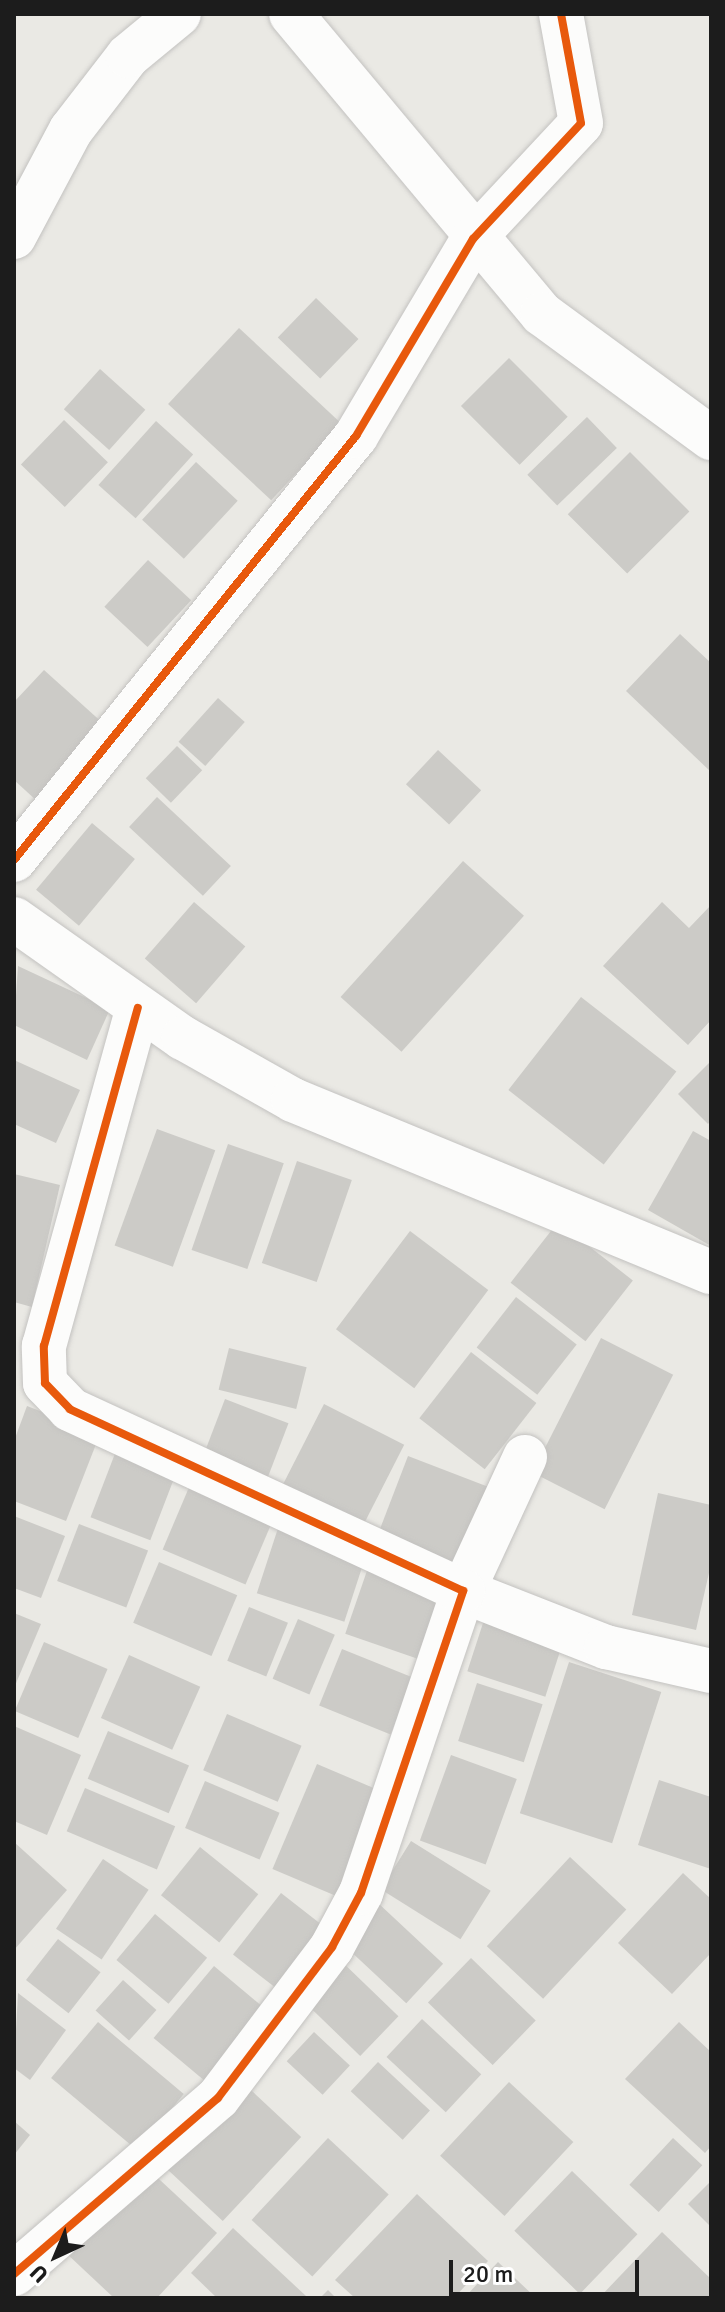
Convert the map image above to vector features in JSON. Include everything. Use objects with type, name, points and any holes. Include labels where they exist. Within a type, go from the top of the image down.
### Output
[{"type":"street","points":[[14,237],[71,130],[128,56],[179,14]]},
{"type":"street","points":[[291,14],[473,239],[542,314],[711,438]]},
{"type":"street","points":[[14,860],[356,436],[473,239],[581,123],[561,14]]},
{"type":"street","points":[[14,919],[138,1008],[293,1100],[711,1272]]},
{"type":"street","points":[[138,1008],[44,1346],[45,1383],[70,1409],[463,1591],[606,1647],[711,1671]]},
{"type":"street","points":[[14,2274],[218,2098],[332,1947],[361,1893],[463,1591],[525,1457]]},
{"type":"building","points":[[316,298],[358,339],[320,379],[278,338]]},
{"type":"building","points":[[239,328],[342,424],[271,500],[168,404]]},
{"type":"building","points":[[509,358],[568,417],[520,465],[461,406]]},
{"type":"building","points":[[100,369],[145,410],[109,450],[64,409]]},
{"type":"building","points":[[587,417],[617,448],[557,506],[527,475]]},
{"type":"building","points":[[64,420],[108,462],[65,507],[21,465]]},
{"type":"building","points":[[156,421],[193,454],[136,518],[98,485]]},
{"type":"building","points":[[630,452],[689,511],[627,574],[568,514]]},
{"type":"building","points":[[196,462],[238,501],[184,559],[142,520]]},
{"type":"building","points":[[148,560],[191,600],[148,647],[104,607]]},
{"type":"building","points":[[680,634],[711,663],[711,772],[626,691]]},
{"type":"building","points":[[44,670],[106,726],[37,801],[14,780],[14,702]]},
{"type":"building","points":[[218,698],[245,722],[205,766],[179,742]]},
{"type":"building","points":[[177,746],[202,770],[171,803],[146,778]]},
{"type":"building","points":[[438,750],[481,790],[449,825],[406,784]]},
{"type":"building","points":[[157,797],[231,866],[203,896],[129,827]]},
{"type":"building","points":[[92,823],[135,859],[79,926],[36,890]]},
{"type":"building","points":[[463,861],[524,916],[401,1052],[341,997]]},
{"type":"building","points":[[194,902],[245,947],[196,1003],[145,959]]},
{"type":"building","points":[[662,902],[689,928],[711,905],[711,1020],[688,1045],[603,966]]},
{"type":"building","points":[[18,966],[110,1009],[87,1060],[14,1025]]},
{"type":"building","points":[[581,997],[676,1071],[604,1164],[508,1090]]},
{"type":"building","points":[[14,1060],[80,1090],[56,1143],[14,1124]]},
{"type":"building","points":[[711,1061],[711,1120],[708,1124],[678,1094]]},
{"type":"building","points":[[157,1129],[215,1150],[173,1267],[115,1246]]},
{"type":"building","points":[[693,1131],[711,1141],[711,1246],[648,1210]]},
{"type":"building","points":[[228,1144],[284,1163],[247,1269],[192,1250]]},
{"type":"building","points":[[297,1161],[352,1180],[317,1282],[262,1263]]},
{"type":"building","points":[[14,1174],[60,1185],[32,1307],[14,1302]]},
{"type":"building","points":[[558,1222],[633,1280],[585,1341],[511,1283]]},
{"type":"building","points":[[410,1231],[488,1290],[414,1388],[336,1329]]},
{"type":"building","points":[[516,1297],[577,1344],[537,1395],[477,1347]]},
{"type":"building","points":[[601,1338],[673,1375],[605,1509],[532,1473]]},
{"type":"building","points":[[229,1348],[307,1367],[296,1409],[219,1390]]},
{"type":"building","points":[[471,1352],[536,1403],[485,1469],[419,1418]]},
{"type":"building","points":[[225,1399],[288,1423],[266,1481],[203,1457]]},
{"type":"building","points":[[324,1404],[404,1445],[362,1528],[282,1487]]},
{"type":"building","points":[[27,1406],[100,1434],[66,1521],[14,1501],[14,1441]]},
{"type":"building","points":[[121,1438],[181,1461],[150,1540],[91,1517]]},
{"type":"building","points":[[408,1456],[487,1486],[457,1565],[378,1534]]},
{"type":"building","points":[[190,1485],[273,1520],[245,1585],[163,1549]]},
{"type":"building","points":[[658,1493],[711,1505],[711,1564],[696,1630],[632,1615]]},
{"type":"building","points":[[14,1516],[65,1536],[41,1598],[14,1588]]},
{"type":"building","points":[[280,1522],[367,1550],[344,1622],[257,1593]]},
{"type":"building","points":[[79,1524],[148,1551],[126,1607],[57,1581]]},
{"type":"building","points":[[159,1562],[237,1595],[211,1656],[133,1623]]},
{"type":"building","points":[[370,1562],[453,1591],[428,1663],[345,1634]]},
{"type":"building","points":[[249,1607],[288,1623],[266,1677],[227,1661]]},
{"type":"building","points":[[14,1613],[41,1624],[14,1688]]},
{"type":"building","points":[[298,1619],[335,1635],[309,1694],[273,1679]]},
{"type":"building","points":[[484,1620],[562,1645],[545,1697],[467,1671]]},
{"type":"building","points":[[44,1642],[108,1669],[78,1738],[15,1711]]},
{"type":"building","points":[[342,1649],[413,1678],[391,1734],[319,1706]]},
{"type":"building","points":[[129,1655],[200,1687],[172,1750],[101,1718]]},
{"type":"building","points":[[569,1662],[661,1692],[612,1843],[520,1813]]},
{"type":"building","points":[[477,1683],[543,1704],[524,1762],[458,1741]]},
{"type":"building","points":[[227,1714],[302,1746],[278,1802],[203,1770]]},
{"type":"building","points":[[14,1726],[81,1755],[47,1835],[14,1821]]},
{"type":"building","points":[[108,1731],[189,1765],[169,1813],[88,1779]]},
{"type":"building","points":[[451,1755],[517,1779],[486,1864],[420,1841]]},
{"type":"building","points":[[317,1764],[386,1793],[341,1898],[272,1869]]},
{"type":"building","points":[[659,1780],[711,1797],[711,1869],[638,1845]]},
{"type":"building","points":[[205,1781],[280,1813],[260,1860],[185,1828]]},
{"type":"building","points":[[85,1788],[175,1826],[157,1870],[67,1831]]},
{"type":"building","points":[[411,1841],[491,1891],[461,1939],[381,1889]]},
{"type":"building","points":[[14,1842],[67,1890],[14,1950]]},
{"type":"building","points":[[200,1847],[258,1894],[219,1942],[161,1895]]},
{"type":"building","points":[[570,1857],[626,1910],[543,1999],[487,1946]]},
{"type":"building","points":[[103,1859],[149,1890],[102,1959],[56,1929]]},
{"type":"building","points":[[683,1873],[711,1899],[711,1953],[672,1994],[618,1943]]},
{"type":"building","points":[[281,1893],[329,1931],[281,1992],[233,1954]]},
{"type":"building","points":[[378,1903],[443,1964],[406,2003],[341,1942]]},
{"type":"building","points":[[155,1914],[207,1958],[169,2004],[116,1960]]},
{"type":"building","points":[[58,1939],[101,1972],[69,2013],[26,1980]]},
{"type":"building","points":[[338,1958],[398,2016],[360,2056],[300,1998]]},
{"type":"building","points":[[471,1958],[536,2021],[493,2065],[428,2003]]},
{"type":"building","points":[[214,1966],[267,2010],[206,2082],[154,2038]]},
{"type":"building","points":[[123,1980],[156,2010],[129,2041],[96,2010]]},
{"type":"building","points":[[18,1993],[66,2030],[30,2080],[14,2068]]},
{"type":"building","points":[[422,2019],[481,2074],[446,2112],[387,2057]]},
{"type":"building","points":[[98,2022],[184,2094],[137,2150],[51,2078]]},
{"type":"building","points":[[679,2022],[711,2052],[711,2146],[705,2153],[625,2079]]},
{"type":"building","points":[[314,2032],[350,2065],[323,2095],[287,2061]]},
{"type":"building","points":[[378,2062],[430,2110],[403,2140],[351,2091]]},
{"type":"building","points":[[239,2079],[301,2137],[223,2221],[161,2163]]},
{"type":"building","points":[[509,2082],[573,2142],[504,2216],[440,2156]]},
{"type":"building","points":[[14,2121],[30,2135],[14,2155]]},
{"type":"building","points":[[328,2138],[389,2195],[312,2277],[252,2220]]},
{"type":"building","points":[[673,2138],[702,2165],[659,2212],[629,2185]]},
{"type":"building","points":[[146,2167],[217,2233],[157,2298],[114,2298],[66,2253]]},
{"type":"building","points":[[572,2171],[637,2234],[580,2294],[514,2231]]},
{"type":"building","points":[[711,2181],[711,2227],[688,2204]]},
{"type":"building","points":[[417,2194],[488,2261],[454,2298],[355,2298],[335,2280]]},
{"type":"building","points":[[233,2228],[306,2296],[217,2298],[191,2273]]},
{"type":"building","points":[[662,2232],[711,2279],[711,2298],[599,2298]]},
{"type":"building","points":[[498,2262],[536,2298],[464,2298]]},
{"type":"building","points":[[328,2290],[336,2298],[320,2298]]},
{"type":"cycle path","points":[[14,860],[356,436],[473,239],[581,123],[561,14]]},
{"type":"cycle path","points":[[14,2274],[218,2098],[332,1947],[361,1893],[463,1591],[70,1409],[45,1383],[44,1346],[138,1008]]}]
